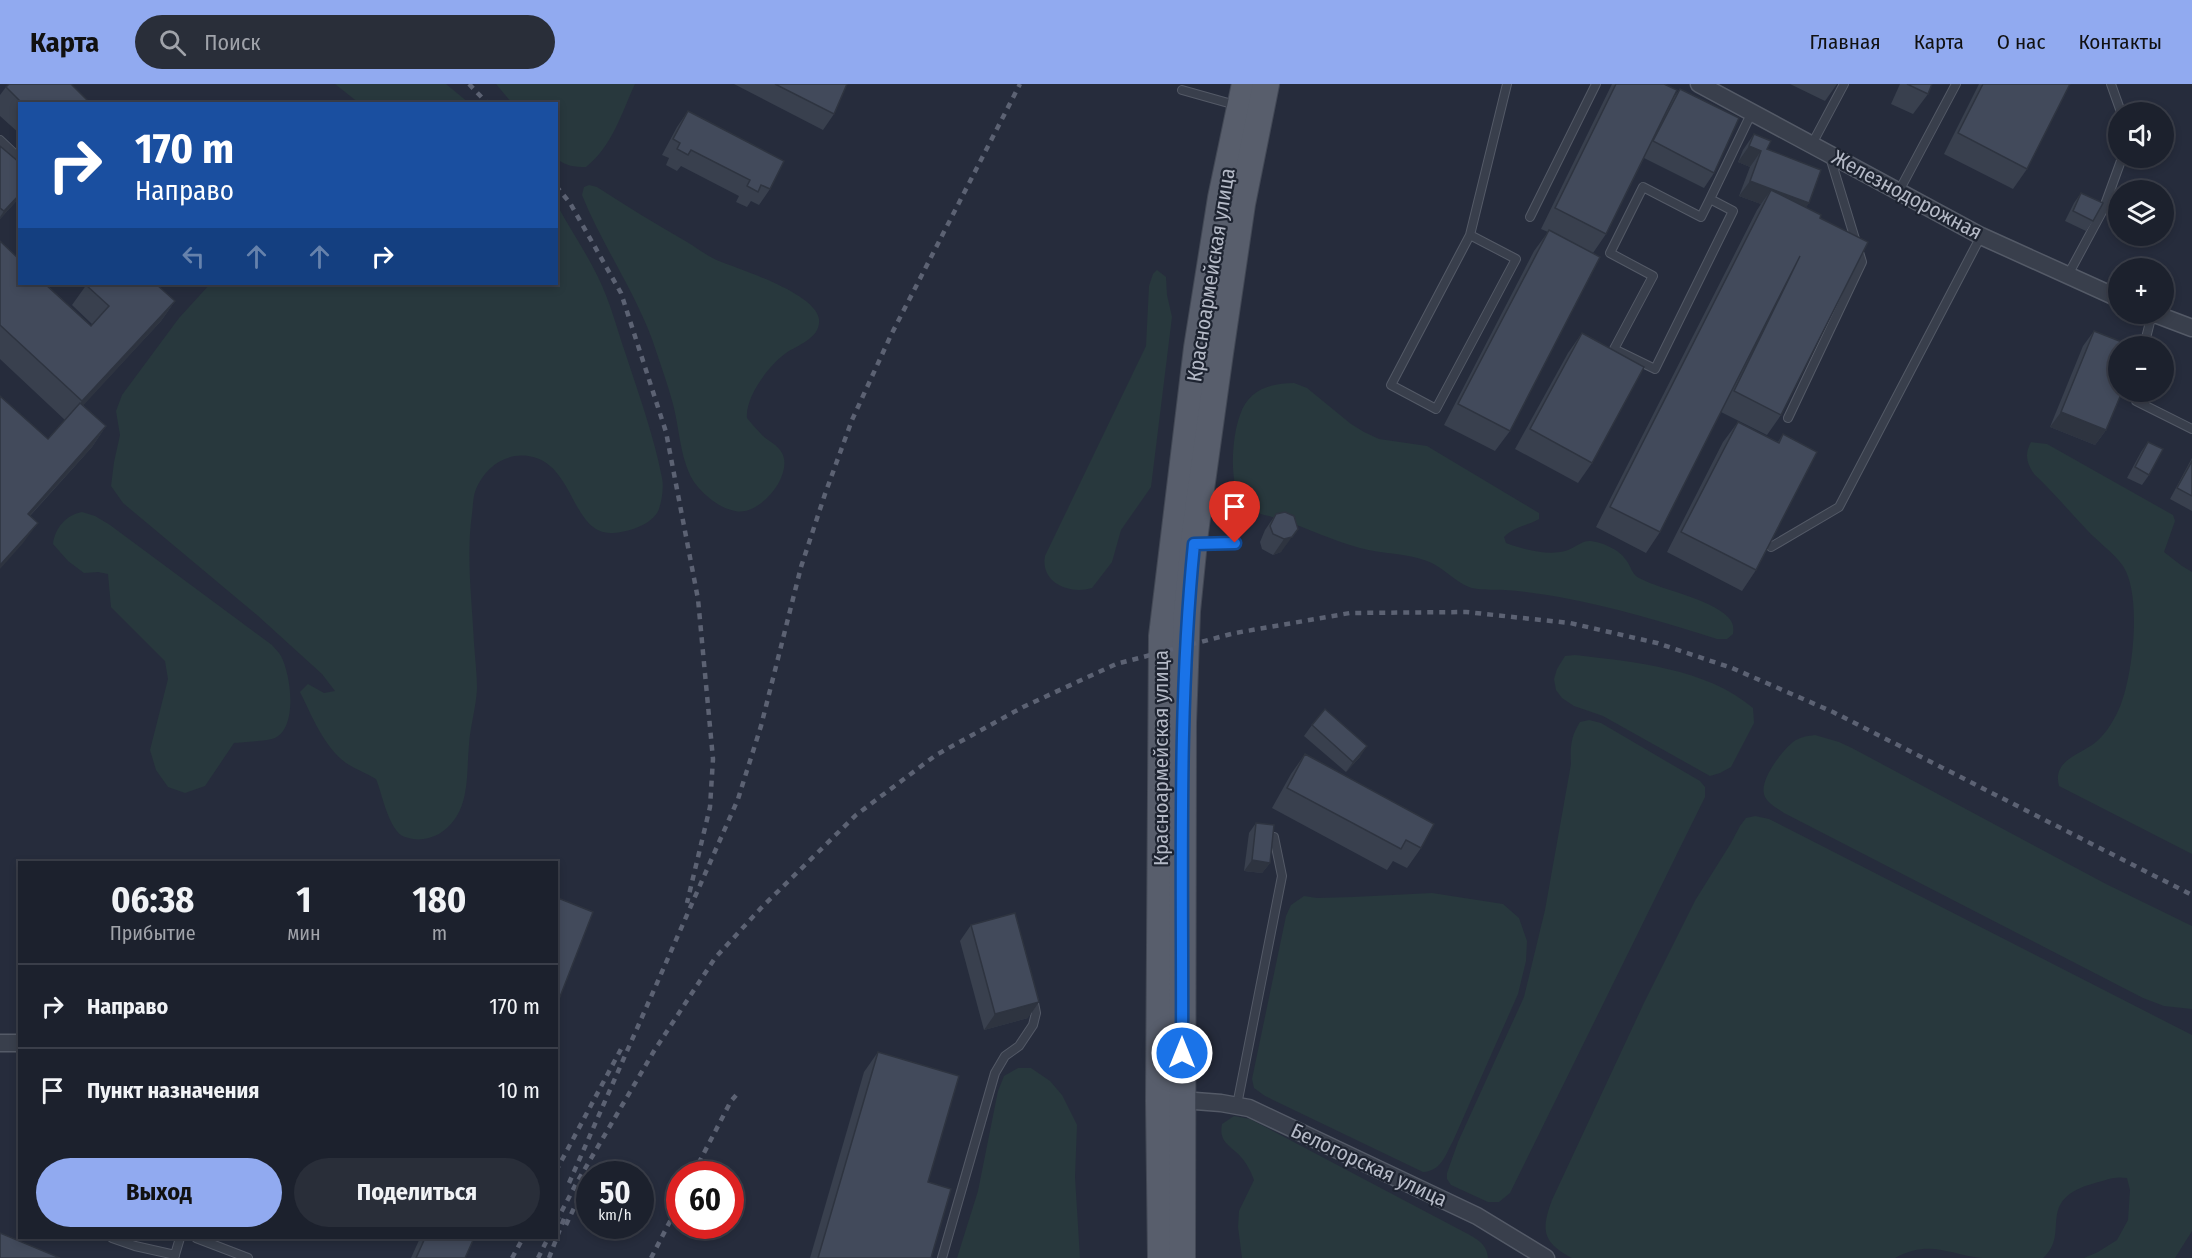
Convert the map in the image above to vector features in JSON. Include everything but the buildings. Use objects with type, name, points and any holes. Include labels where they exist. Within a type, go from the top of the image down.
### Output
[{"type":"main road","name":"Красноармейская улица","points":[[1182,1258],[1182,723],[1187,610],[1194,544],[1242,204],[1266,84]]},
{"type":"main road","name":"Красноармейская улица","points":[[1161,1258],[1159,1090],[1162,636],[1197,348],[1221,198],[1243,95]]},
{"type":"street","name":"Железнодорожная","points":[[1699,84],[1981,236],[2108,293]]},
{"type":"street","points":[[2174,322],[2192,328]]},
{"type":"street","points":[[0,1043],[18,1043]]},
{"type":"street","name":"Белогорская улица","points":[[1182,1100],[1237,1105],[1263,1115],[1477,1216],[1546,1258]]},
{"type":"lane","points":[[1470,235],[1516,259],[1436,409],[1391,385],[1470,235],[1507,84]]},
{"type":"lane","points":[[1530,217],[1596,84]]},
{"type":"lane","points":[[1812,144],[1844,84]]},
{"type":"lane","points":[[1899,191],[1956,84]]},
{"type":"lane","points":[[2111,84],[2117,102]]},
{"type":"lane","points":[[1182,90],[1243,95]]},
{"type":"lane","points":[[1710,200],[1733,212],[1655,369],[1614,349],[1653,276],[1610,253],[1643,187],[1701,217],[1752,112]]},
{"type":"lane","points":[[0,140],[18,157]]},
{"type":"lane","points":[[1788,418],[1862,262],[1829,153]]},
{"type":"lane","points":[[2068,275],[2103,210],[2118,168]]},
{"type":"lane","points":[[1771,547],[1839,507],[1981,236]]},
{"type":"lane","points":[[2138,402],[2192,429]]},
{"type":"lane","points":[[1194,544],[1235,543]]},
{"type":"lane","points":[[1237,1105],[1281,876],[1274,837]]},
{"type":"lane","points":[[942,1258],[995,1073],[1005,1056],[1018,1046],[1033,1025],[1036,1012],[1032,990]]},
{"type":"lane","points":[[115,1239],[174,1256],[180,1239]]},
{"type":"lane","points":[[199,1239],[248,1258]]},
{"type":"shaded area","points":[[335,84],[446,84],[468,102],[358,102]]},
{"type":"shaded area","points":[[496,84],[635,84],[610,139],[603,150],[586,167],[570,166],[558,160],[558,102],[511,102]]},
{"type":"shaded area","points":[[589,185],[597,187],[710,257],[776,284],[805,300],[814,309],[819,319],[819,326],[813,336],[772,365],[754,391],[747,410],[747,418],[780,450],[784,462],[779,483],[764,501],[754,508],[744,511],[728,509],[715,502],[693,481],[682,449],[666,379],[652,339],[582,195],[584,187]]},
{"type":"shaded area","points":[[558,207],[593,268],[610,305],[655,447],[663,482],[661,502],[656,515],[645,524],[624,532],[610,533],[597,530],[587,521],[555,470],[543,461],[528,456],[511,457],[496,464],[480,481],[473,501],[470,530],[470,578],[477,689],[467,782],[457,816],[439,834],[430,838],[418,839],[399,834],[390,820],[376,779],[349,765],[331,749],[300,692],[308,684],[324,693],[335,691],[322,674],[257,615],[123,503],[111,486],[120,435],[116,411],[122,395],[179,318],[209,285],[558,285]]},
{"type":"shaded area","points":[[1157,270],[1166,277],[1172,317],[1151,487],[1121,530],[1112,562],[1092,588],[1075,590],[1066,588],[1058,585],[1047,573],[1045,556],[1146,346],[1149,286]]},
{"type":"shaded area","points":[[1294,383],[1307,388],[1364,432],[1379,439],[1427,446],[1539,513],[1539,519],[1504,537],[1506,543],[1550,553],[1568,550],[1586,541],[1605,545],[1623,556],[1639,578],[1720,610],[1731,621],[1733,634],[1727,639],[1717,639],[1639,615],[1579,601],[1526,592],[1473,588],[1427,561],[1350,545],[1250,510],[1238,495],[1233,473],[1233,447],[1240,415],[1248,399],[1254,394],[1277,384]]},
{"type":"shaded area","points":[[2031,442],[2047,444],[2173,515],[2175,521],[2164,552],[2192,572],[2192,854],[2059,786],[2058,777],[2063,764],[2100,738],[2117,714],[2129,673],[2134,614],[2129,579],[2123,566],[2034,474],[2027,459]]},
{"type":"shaded area","points":[[82,512],[95,516],[110,525],[272,645],[281,656],[290,687],[290,712],[282,732],[272,739],[234,743],[205,786],[185,793],[168,787],[156,770],[150,750],[168,679],[165,661],[111,607],[108,574],[84,573],[68,561],[53,544],[62,523]]},
{"type":"shaded area","points":[[1575,655],[1645,664],[1692,675],[1714,684],[1753,708],[1754,723],[1731,767],[1710,776],[1603,716],[1574,706],[1562,698],[1556,690],[1554,679],[1557,669],[1565,656]]},
{"type":"shaded area","points":[[1589,720],[1601,723],[1700,781],[1705,787],[1705,797],[1510,1193],[1499,1202],[1488,1202],[1451,1185],[1447,1179],[1447,1173],[1458,1142],[1524,997],[1545,910],[1571,764],[1572,742],[1580,722]]},
{"type":"shaded area","points":[[1815,735],[1852,748],[2106,884],[2192,926],[2192,1009],[2164,1006],[2143,998],[1772,805],[1765,797],[1764,788],[1773,766],[1793,742]]},
{"type":"shaded area","points":[[1755,816],[1769,819],[2192,1035],[2192,1231],[2175,1258],[2084,1258],[2117,1240],[2128,1220],[2130,1190],[2127,1178],[2095,1183],[2076,1190],[2065,1198],[2059,1208],[2055,1238],[2043,1258],[1982,1258],[1930,1249],[1908,1252],[1895,1258],[1572,1258],[1550,1241],[1546,1219],[1552,1200],[1643,1005],[1696,899],[1740,826],[1746,818]]},
{"type":"shaded area","points":[[1432,893],[1503,904],[1519,918],[1527,941],[1526,961],[1518,994],[1453,1141],[1438,1166],[1423,1172],[1265,1096],[1254,1088],[1252,1079],[1286,916],[1291,905],[1304,896],[1317,898]]},
{"type":"shaded area","points":[[1018,1068],[1031,1068],[1050,1081],[1062,1095],[1077,1125],[1075,1177],[1080,1258],[957,1258],[978,1191],[998,1091],[1004,1076]]},
{"type":"shaded area","points":[[1234,1116],[1250,1119],[1470,1235],[1484,1246],[1488,1258],[1242,1258],[1238,1227],[1239,1211],[1254,1180],[1244,1161],[1222,1137],[1222,1124]]},
{"type":"railway","points":[[469,84],[486,102]]},
{"type":"railway","points":[[569,1183],[738,799],[761,726],[801,567],[852,420],[891,335],[1020,84]]},
{"type":"railway","points":[[558,188],[570,203],[621,293],[666,432],[698,599],[713,759],[710,807],[687,903]]},
{"type":"railway","points":[[558,1218],[654,1051],[715,958],[761,908],[856,815],[936,755],[1023,707],[1116,664],[1235,633],[1350,613],[1466,612],[1570,623],[1657,643],[1732,668],[1833,712],[2192,895]]},
{"type":"railway","points":[[558,1167],[621,1049]]},
{"type":"railway","points":[[700,1161],[731,1101],[738,1093]]},
{"type":"railway","points":[[566,1225],[576,1204]]},
{"type":"railway","points":[[558,1234],[565,1216]]},
{"type":"railway","points":[[651,1258],[666,1229]]},
{"type":"railway","points":[[512,1258],[522,1239]]},
{"type":"railway","points":[[538,1258],[548,1239]]},
{"type":"railway","points":[[549,1258],[556,1239]]},
{"type":"route","points":[[1182,1053],[1182,723],[1187,610],[1194,544],[1235,543]]}]
